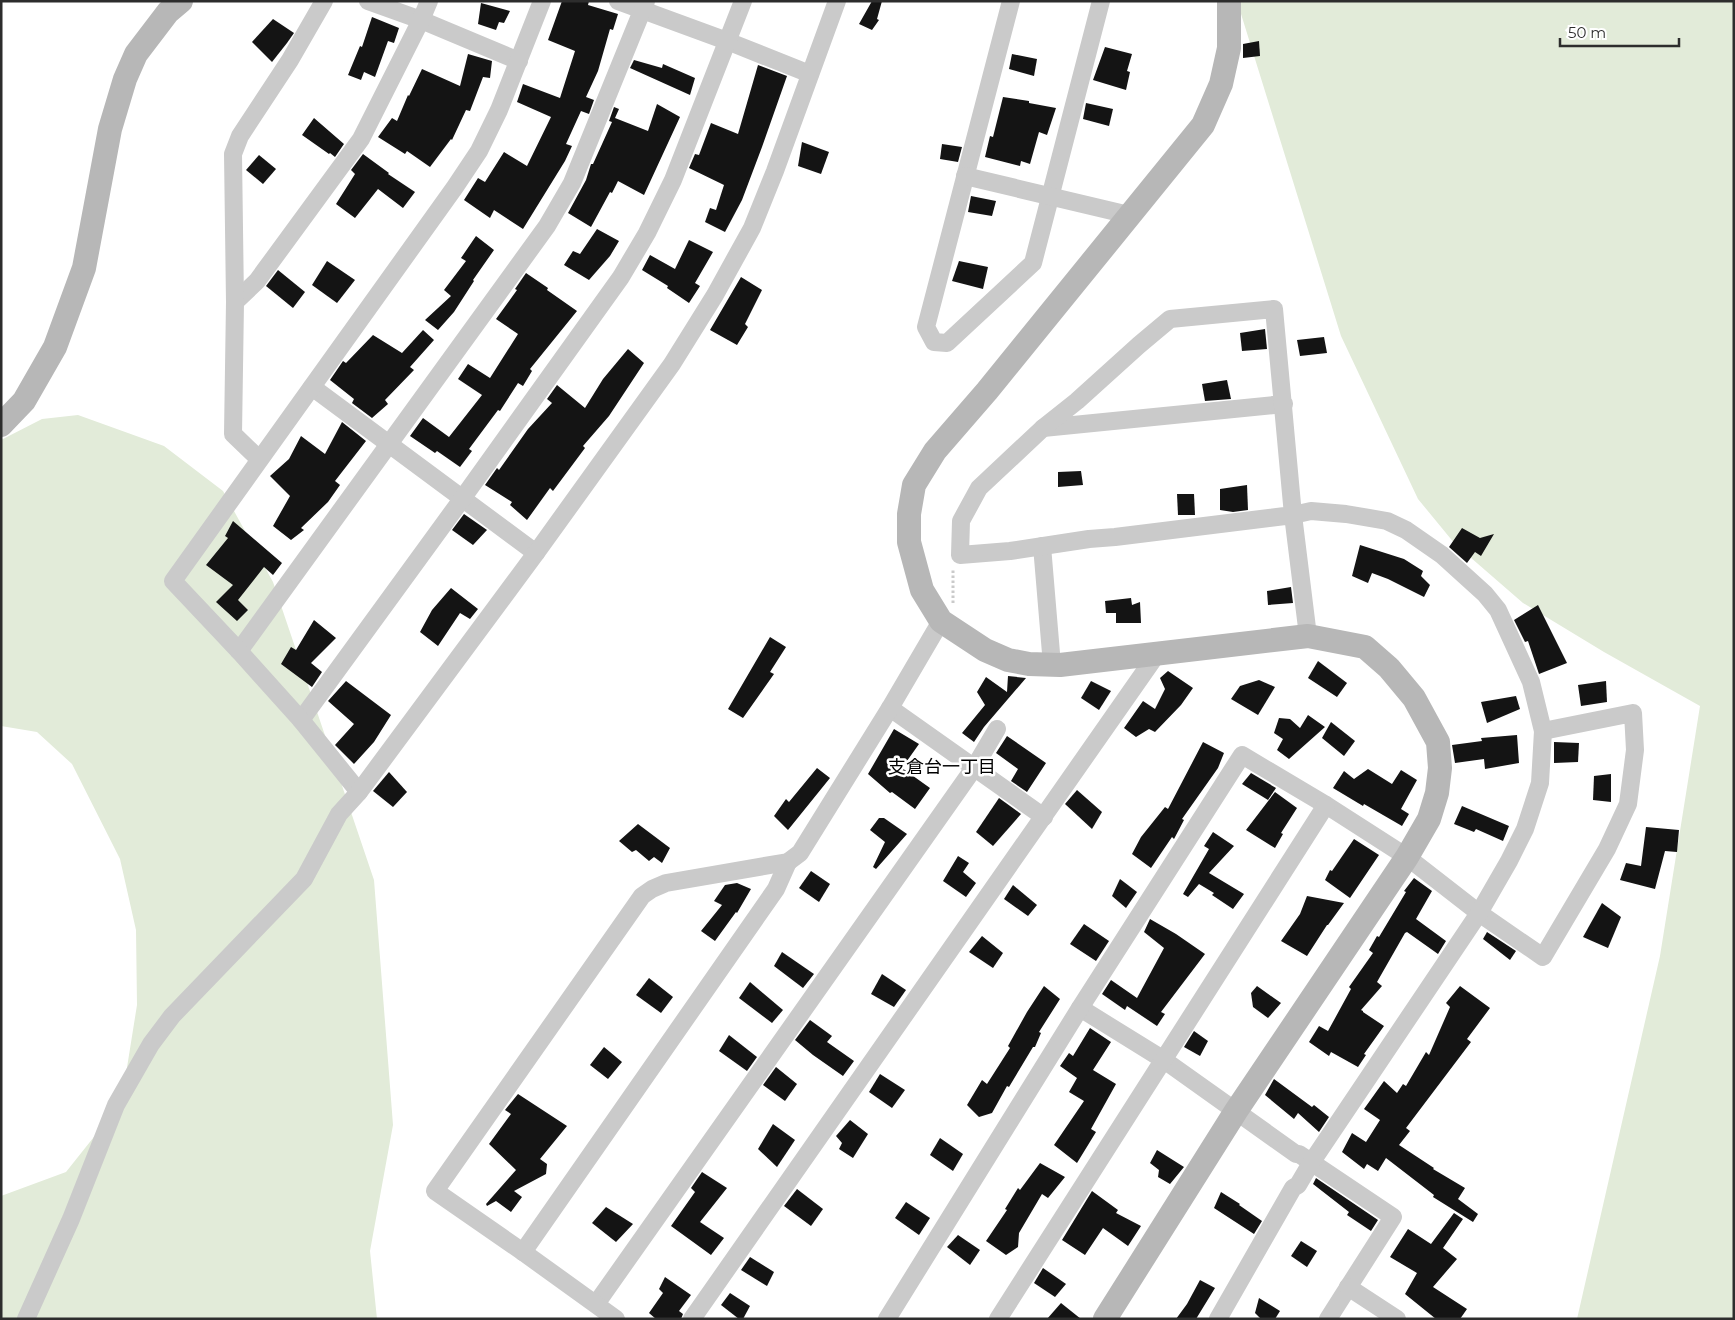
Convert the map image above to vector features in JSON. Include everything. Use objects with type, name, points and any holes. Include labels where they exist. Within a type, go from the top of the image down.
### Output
[{"type":"street","points":[[1,425],[24,401],[55,347],[84,268],[110,128],[125,79],[136,54],[168,12],[181,1]]},
{"type":"street","points":[[259,459],[233,434],[235,302],[233,154],[240,136],[290,60],[324,1]]},
{"type":"street","points":[[368,1],[421,20],[519,61]]},
{"type":"street","points":[[235,302],[257,281],[360,139],[429,1]]},
{"type":"street","points":[[359,792],[302,720],[240,651],[172,581],[479,151],[499,110],[542,1]]},
{"type":"street","points":[[618,1],[644,6],[810,74]]},
{"type":"street","points":[[302,720],[621,277],[647,233],[674,180],[743,1]]},
{"type":"street","points":[[26,1319],[71,1219],[116,1105],[151,1044],[172,1016],[304,879],[340,814],[359,792],[536,553],[672,364],[716,295],[752,228],[837,1]]},
{"type":"street","points":[[1011,1],[926,327],[934,342],[947,343],[1033,263],[1101,1]]},
{"type":"street","points":[[1105,1319],[1236,1111],[1407,857],[1429,819],[1437,793],[1440,768],[1438,742],[1414,698],[1389,668],[1365,647],[1308,636],[1060,665],[1029,664],[1008,660],[985,650],[947,625],[922,590],[909,542],[909,514],[914,485],[935,450],[987,391],[1203,124],[1222,84],[1229,48],[1229,1]]},
{"type":"street","points":[[240,651],[548,226],[572,183],[644,6]]},
{"type":"street","points":[[965,176],[1129,215]]},
{"type":"street","points":[[1218,1319],[1293,1188],[1298,1185],[1479,913],[1525,829],[1540,783],[1543,731],[1531,682],[1498,610],[1485,594],[1442,555],[1406,530],[1387,521],[1346,514],[1312,511],[1293,515],[1115,538],[1088,539],[960,555],[961,521],[979,488],[1043,428],[1077,401],[1170,319],[1274,309],[1293,515],[1308,636]]},
{"type":"street","points":[[312,387],[536,553]]},
{"type":"street","points":[[1043,428],[1284,404]]},
{"type":"street","points":[[1042,546],[1052,664]]},
{"type":"street","points":[[616,1319],[434,1191],[642,896],[652,888],[666,883],[788,862],[800,853],[890,708],[947,625]]},
{"type":"street","points":[[692,1319],[1157,654]]},
{"type":"street","points":[[890,708],[1044,817]]},
{"type":"street","points":[[887,1319],[1080,1008],[1242,755],[1326,805],[1407,857],[1479,913],[1543,956],[1607,849],[1628,804],[1635,750],[1633,713],[1543,731]]},
{"type":"street","points":[[596,1304],[974,768],[997,729]]},
{"type":"street","points":[[998,1319],[1326,805]]},
{"type":"street","points":[[523,1252],[776,888],[788,862]]},
{"type":"street","points":[[1080,1008],[1164,1060],[1311,1163],[1393,1217],[1328,1319]]},
{"type":"street","points":[[1348,1287],[1397,1319]]},
{"type":"path","points":[[947,625],[953,564],[960,555]]},
{"type":"green space","points":[[1237,1],[1734,1],[1734,1319],[1577,1319],[1660,956],[1700,706],[1604,652],[1523,603],[1455,544],[1418,499],[1341,336]]},
{"type":"green space","points":[[78,415],[164,446],[223,491],[273,582],[374,880],[393,1125],[370,1251],[377,1319],[1,1319],[1,1196],[66,1172],[101,1128],[125,1080],[137,1005],[136,930],[120,859],[72,764],[37,732],[1,726],[1,440],[42,419]]},
{"type":"building","points":[[562,1],[589,1],[588,5],[618,14],[613,30],[610,29],[598,71],[586,97],[594,100],[589,114],[581,111],[566,144],[572,146],[565,161],[523,229],[494,210],[490,218],[464,200],[478,178],[485,182],[504,152],[527,166],[551,117],[517,102],[523,84],[560,98],[575,51],[548,40]]},
{"type":"building","points":[[872,1],[882,1],[877,19],[879,20],[872,30],[859,24]]},
{"type":"building","points":[[481,3],[510,11],[504,23],[499,22],[496,30],[478,24]]},
{"type":"building","points":[[372,17],[399,28],[394,43],[388,41],[375,77],[364,72],[361,80],[348,75],[360,46],[362,47]]},
{"type":"building","points":[[273,19],[294,33],[272,62],[252,42]]},
{"type":"building","points":[[1259,41],[1260,56],[1243,58],[1243,44]]},
{"type":"building","points":[[1105,47],[1132,54],[1127,71],[1130,72],[1126,90],[1093,80]]},
{"type":"building","points":[[468,54],[492,61],[490,78],[483,77],[470,111],[466,110],[452,140],[430,167],[407,151],[405,154],[378,137],[392,118],[397,121],[422,69],[460,86]]},
{"type":"building","points":[[1012,54],[1037,59],[1034,76],[1009,69]]},
{"type":"building","points":[[634,60],[662,68],[663,64],[695,78],[690,95],[630,68]]},
{"type":"building","points":[[758,65],[787,76],[742,200],[725,232],[705,222],[710,208],[716,210],[724,185],[689,168],[695,154],[699,155],[711,123],[738,134]]},
{"type":"building","points":[[1003,97],[1056,108],[1047,135],[1039,132],[1030,164],[1021,161],[1020,166],[985,157],[990,136],[993,137]]},
{"type":"building","points":[[1086,103],[1113,109],[1109,126],[1083,119]]},
{"type":"building","points":[[657,104],[680,117],[644,195],[618,181],[591,227],[568,213],[586,180],[591,164],[593,164],[612,122],[609,121],[614,107],[619,109],[615,118],[648,131]]},
{"type":"building","points":[[314,118],[344,144],[335,157],[302,135]]},
{"type":"building","points":[[802,142],[829,152],[821,174],[798,166]]},
{"type":"building","points":[[942,144],[962,147],[958,162],[940,159]]},
{"type":"building","points":[[363,154],[415,192],[403,208],[378,189],[355,218],[336,204],[355,174],[351,170]]},
{"type":"building","points":[[259,155],[276,169],[263,184],[246,170]]},
{"type":"building","points":[[971,196],[996,201],[992,216],[968,212]]},
{"type":"building","points":[[597,229],[619,241],[610,256],[589,280],[564,265],[573,251],[580,254]]},
{"type":"building","points":[[476,236],[494,250],[454,312],[438,330],[425,320],[451,296],[444,290],[466,261],[461,258]]},
{"type":"building","points":[[689,240],[713,252],[695,283],[700,286],[689,303],[667,288],[668,286],[642,270],[650,255],[675,269]]},
{"type":"building","points":[[327,261],[355,280],[337,303],[312,285]]},
{"type":"building","points":[[959,261],[988,267],[983,289],[952,281]]},
{"type":"building","points":[[278,270],[305,292],[293,308],[266,286]]},
{"type":"building","points":[[526,273],[577,311],[530,369],[532,371],[523,386],[518,383],[500,411],[498,410],[469,449],[472,451],[460,467],[410,436],[423,418],[449,437],[482,395],[458,379],[468,364],[490,378],[518,334],[496,319],[517,290],[515,289]]},
{"type":"building","points":[[741,277],[762,290],[745,324],[748,327],[737,345],[710,330]]},
{"type":"building","points":[[1265,329],[1267,349],[1242,351],[1240,333]]},
{"type":"building","points":[[423,330],[434,340],[410,367],[414,370],[385,400],[388,404],[372,418],[352,403],[354,399],[330,380],[343,361],[346,363],[373,335],[402,353]]},
{"type":"building","points":[[1324,337],[1327,353],[1300,356],[1297,340]]},
{"type":"building","points":[[628,349],[644,363],[609,416],[583,446],[585,448],[553,491],[550,488],[527,520],[510,505],[512,502],[485,485],[497,468],[499,470],[528,429],[552,403],[547,399],[557,385],[585,408],[603,379]]},
{"type":"building","points":[[1227,380],[1231,399],[1205,401],[1202,384]]},
{"type":"building","points":[[342,422],[366,441],[335,481],[340,485],[328,502],[301,528],[304,530],[291,540],[273,526],[290,496],[270,476],[289,459],[301,436],[325,454]]},
{"type":"building","points":[[1081,471],[1083,485],[1058,487],[1058,472]]},
{"type":"building","points":[[1247,485],[1248,510],[1233,512],[1220,510],[1220,489]]},
{"type":"building","points":[[1177,494],[1194,494],[1195,515],[1178,515]]},
{"type":"building","points":[[464,514],[487,530],[473,545],[452,530]]},
{"type":"building","points":[[233,521],[282,563],[273,575],[264,567],[238,600],[248,610],[237,621],[216,602],[233,585],[206,565],[228,538],[225,536]]},
{"type":"building","points":[[1462,528],[1480,538],[1494,534],[1481,556],[1475,552],[1467,563],[1449,547]]},
{"type":"building","points":[[1360,545],[1404,559],[1423,571],[1421,576],[1430,585],[1424,597],[1372,573],[1368,583],[1352,576]]},
{"type":"building","points":[[1291,587],[1293,603],[1268,605],[1267,591]]},
{"type":"building","points":[[451,588],[478,609],[470,619],[460,613],[438,646],[420,632],[432,610]]},
{"type":"building","points":[[1131,598],[1132,605],[1140,602],[1141,623],[1116,623],[1116,613],[1106,613],[1105,601]]},
{"type":"building","points":[[1538,605],[1567,663],[1539,674],[1528,641],[1525,642],[1514,620]]},
{"type":"building","points":[[314,620],[336,638],[311,663],[322,672],[312,687],[281,664],[291,647],[296,650]]},
{"type":"building","points":[[770,637],[786,647],[770,672],[774,674],[743,718],[728,709]]},
{"type":"building","points":[[1318,661],[1347,683],[1337,697],[1308,678]]},
{"type":"building","points":[[1168,671],[1193,688],[1181,705],[1155,732],[1149,729],[1136,737],[1124,728],[1143,701],[1155,709],[1165,689],[1160,678]]},
{"type":"building","points":[[1008,676],[1026,678],[984,727],[974,742],[962,733],[985,705],[977,692],[986,677],[1007,692]]},
{"type":"building","points":[[1259,680],[1275,687],[1258,715],[1231,699],[1240,686]]},
{"type":"building","points":[[346,681],[391,715],[374,742],[354,764],[335,745],[354,724],[328,701]]},
{"type":"building","points":[[1091,681],[1111,691],[1099,710],[1081,698]]},
{"type":"building","points":[[1606,681],[1607,702],[1581,706],[1578,685]]},
{"type":"building","points":[[1516,696],[1520,709],[1487,723],[1481,702]]},
{"type":"building","points":[[1308,715],[1325,727],[1289,759],[1277,750],[1283,739],[1274,733],[1279,718],[1290,719],[1300,728]]},
{"type":"building","points":[[1331,722],[1355,741],[1344,756],[1322,738]]},
{"type":"building","points":[[894,729],[919,744],[902,768],[930,788],[915,809],[892,792],[890,793],[868,774]]},
{"type":"building","points":[[1517,735],[1519,763],[1485,769],[1484,759],[1455,763],[1452,745],[1482,741],[1481,738]]},
{"type":"building","points":[[1007,736],[1046,763],[1027,792],[1011,781],[1018,769],[996,753]]},
{"type":"building","points":[[1203,742],[1224,753],[1218,768],[1182,819],[1184,820],[1174,839],[1172,837],[1151,868],[1132,854],[1141,837],[1165,807],[1168,809]]},
{"type":"building","points":[[1554,742],[1579,743],[1578,762],[1554,763]]},
{"type":"building","points":[[817,768],[830,778],[788,830],[774,816],[786,799],[789,802]]},
{"type":"building","points":[[1368,769],[1392,784],[1401,770],[1417,780],[1401,809],[1409,814],[1402,826],[1333,788],[1344,771],[1354,779]]},
{"type":"building","points":[[389,772],[407,792],[393,807],[373,791]]},
{"type":"building","points":[[1251,773],[1276,788],[1268,800],[1242,784]]},
{"type":"building","points":[[1611,774],[1611,802],[1593,800],[1594,776]]},
{"type":"building","points":[[1077,790],[1102,812],[1092,829],[1065,804]]},
{"type":"building","points":[[1275,792],[1297,808],[1281,833],[1283,834],[1275,848],[1246,830]]},
{"type":"building","points":[[999,798],[1021,814],[993,846],[976,832]]},
{"type":"building","points":[[1462,806],[1509,826],[1503,841],[1476,829],[1474,832],[1454,824]]},
{"type":"building","points":[[879,818],[884,818],[907,834],[876,869],[873,867],[885,842],[870,830]]},
{"type":"building","points":[[638,824],[670,848],[662,863],[654,857],[649,861],[636,850],[632,852],[619,841]]},
{"type":"building","points":[[1646,827],[1679,830],[1677,852],[1665,851],[1655,889],[1620,880],[1626,863],[1641,866]]},
{"type":"building","points":[[1213,832],[1234,846],[1209,873],[1244,894],[1233,909],[1212,895],[1214,893],[1199,884],[1188,897],[1183,894],[1209,849],[1204,846]]},
{"type":"building","points":[[1354,839],[1379,855],[1350,898],[1325,880],[1330,870],[1332,871]]},
{"type":"building","points":[[958,856],[969,863],[963,872],[976,883],[966,897],[943,881]]},
{"type":"building","points":[[811,871],[830,884],[819,902],[799,888]]},
{"type":"building","points":[[1414,878],[1432,891],[1416,919],[1446,941],[1438,954],[1407,932],[1405,933],[1377,982],[1382,986],[1361,1010],[1384,1026],[1364,1054],[1366,1055],[1358,1067],[1331,1052],[1329,1056],[1309,1042],[1319,1026],[1328,1031],[1351,989],[1349,987],[1373,953],[1369,950],[1406,892],[1404,891]]},
{"type":"building","points":[[1120,879],[1137,892],[1126,908],[1112,896]]},
{"type":"building","points":[[737,883],[751,889],[737,913],[715,941],[701,931],[722,905],[714,901],[725,885]]},
{"type":"building","points":[[1013,885],[1037,905],[1028,916],[1004,899]]},
{"type":"building","points":[[1307,896],[1344,903],[1307,956],[1281,941],[1300,914]]},
{"type":"building","points":[[1602,903],[1621,917],[1608,948],[1583,937]]},
{"type":"building","points":[[1150,919],[1205,954],[1161,1012],[1165,1014],[1157,1026],[1127,1006],[1125,1010],[1102,994],[1111,980],[1137,998],[1164,948],[1144,932]]},
{"type":"building","points":[[1084,924],[1109,941],[1096,961],[1070,944]]},
{"type":"building","points":[[1487,932],[1516,951],[1510,960],[1483,939]]},
{"type":"building","points":[[982,936],[1003,953],[993,968],[969,952]]},
{"type":"building","points":[[782,952],[814,974],[803,988],[774,966]]},
{"type":"building","points":[[882,974],[906,990],[894,1007],[871,994]]},
{"type":"building","points":[[649,978],[673,997],[661,1013],[636,995]]},
{"type":"building","points":[[750,982],[783,1010],[772,1023],[739,998]]},
{"type":"building","points":[[1044,986],[1060,999],[1039,1032],[1041,1033],[1035,1047],[1033,1047],[1009,1087],[1007,1086],[992,1113],[979,1117],[967,1105],[982,1080],[987,1084],[1010,1048],[1008,1046]]},
{"type":"building","points":[[1257,986],[1281,1003],[1268,1018],[1253,1007],[1251,993]]},
{"type":"building","points":[[1460,986],[1490,1008],[1467,1039],[1471,1042],[1406,1128],[1410,1131],[1399,1145],[1433,1169],[1465,1188],[1458,1199],[1478,1214],[1473,1222],[1433,1197],[1434,1195],[1386,1158],[1378,1171],[1367,1164],[1364,1169],[1342,1152],[1352,1133],[1366,1142],[1380,1120],[1364,1109],[1384,1081],[1397,1093],[1403,1084],[1406,1086],[1426,1052],[1429,1055],[1450,1007],[1446,1003]]},
{"type":"building","points":[[810,1020],[832,1036],[827,1042],[854,1061],[843,1076],[795,1040]]},
{"type":"building","points":[[1090,1028],[1111,1042],[1093,1070],[1116,1084],[1091,1129],[1096,1132],[1077,1163],[1054,1145],[1084,1101],[1069,1092],[1077,1078],[1060,1066],[1069,1053],[1073,1056]]},
{"type":"building","points":[[1194,1031],[1208,1041],[1200,1056],[1184,1047]]},
{"type":"building","points":[[729,1035],[757,1057],[747,1071],[719,1051]]},
{"type":"building","points":[[604,1047],[622,1062],[608,1079],[590,1065]]},
{"type":"building","points":[[776,1067],[797,1084],[785,1101],[763,1085]]},
{"type":"building","points":[[880,1074],[905,1090],[892,1108],[869,1092]]},
{"type":"building","points":[[1274,1079],[1329,1117],[1319,1132],[1298,1113],[1294,1119],[1265,1095]]},
{"type":"building","points":[[518,1094],[567,1126],[540,1159],[547,1164],[546,1174],[514,1191],[522,1197],[511,1212],[496,1201],[487,1206],[486,1204],[516,1170],[489,1144],[511,1114],[505,1110]]},
{"type":"building","points":[[850,1120],[868,1134],[853,1158],[839,1149],[842,1143],[836,1136]]},
{"type":"building","points":[[773,1124],[795,1140],[777,1167],[758,1149]]},
{"type":"building","points":[[940,1138],[963,1154],[953,1171],[930,1155]]},
{"type":"building","points":[[1157,1150],[1184,1167],[1170,1184],[1158,1177],[1159,1170],[1150,1163]]},
{"type":"building","points":[[1040,1163],[1065,1177],[1048,1198],[1042,1194],[1019,1233],[1018,1247],[1006,1255],[986,1241],[1007,1210],[1005,1209],[1018,1188],[1020,1190]]},
{"type":"building","points":[[702,1172],[727,1188],[700,1222],[724,1238],[711,1255],[671,1226],[695,1192],[691,1188]]},
{"type":"building","points":[[1316,1178],[1378,1220],[1371,1231],[1347,1215],[1349,1212],[1313,1184]]},
{"type":"building","points":[[797,1189],[823,1209],[811,1226],[784,1206]]},
{"type":"building","points":[[1092,1191],[1118,1210],[1116,1213],[1141,1226],[1128,1246],[1103,1228],[1085,1255],[1062,1240]]},
{"type":"building","points":[[1221,1192],[1262,1221],[1254,1234],[1214,1208]]},
{"type":"building","points":[[906,1202],[930,1218],[919,1235],[895,1218]]},
{"type":"building","points":[[606,1207],[633,1224],[616,1242],[592,1223]]},
{"type":"building","points":[[1454,1213],[1463,1219],[1443,1248],[1457,1259],[1433,1287],[1467,1309],[1460,1319],[1436,1319],[1405,1294],[1417,1273],[1390,1257],[1408,1229],[1431,1244]]},
{"type":"building","points":[[958,1235],[980,1250],[970,1265],[947,1247]]},
{"type":"building","points":[[1301,1241],[1317,1251],[1307,1267],[1291,1256]]},
{"type":"building","points":[[750,1257],[774,1272],[767,1286],[741,1270]]},
{"type":"building","points":[[1043,1268],[1066,1284],[1055,1297],[1034,1283]]},
{"type":"building","points":[[665,1277],[691,1295],[679,1311],[683,1314],[681,1319],[656,1319],[649,1313],[663,1293],[659,1289]]},
{"type":"building","points":[[1200,1280],[1215,1288],[1196,1319],[1176,1319],[1187,1304]]},
{"type":"building","points":[[730,1293],[750,1306],[743,1319],[739,1319],[721,1305]]},
{"type":"building","points":[[1259,1298],[1280,1311],[1275,1319],[1261,1319],[1255,1313]]},
{"type":"building","points":[[1061,1303],[1081,1319],[1047,1319]]},
{"type":"district","name":"支倉台一丁目","points":[[942,767]]}]
